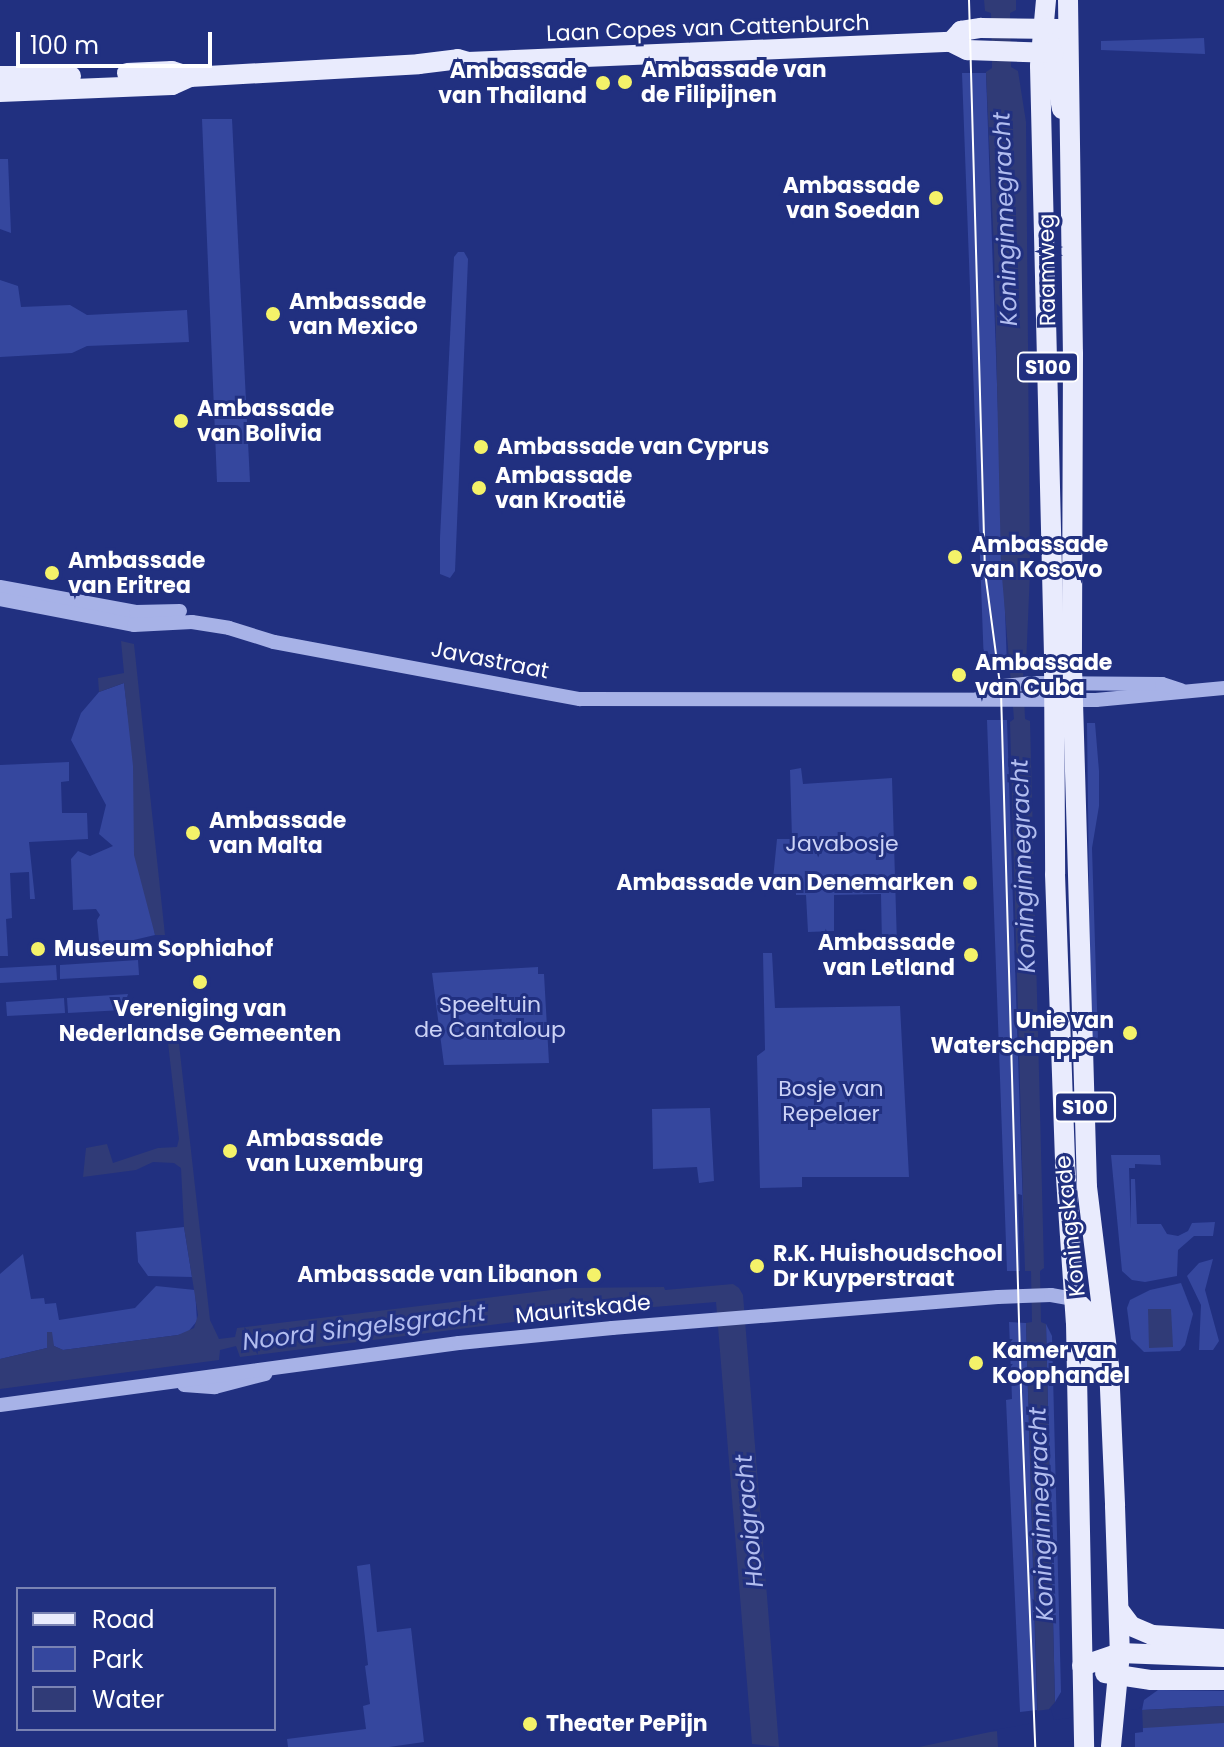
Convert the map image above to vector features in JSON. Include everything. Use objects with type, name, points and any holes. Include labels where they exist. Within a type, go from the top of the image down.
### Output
[{"type":"main road","name":"Raamweg","points":[[1046,0],[1044,28],[1055,53],[1070,152],[1064,691]]},
{"type":"main road","name":"Raamweg","points":[[1064,691],[1055,53],[1070,30],[1068,0]]},
{"type":"main road","name":"Laan Copes van Cattenburch","points":[[951,42],[961,31],[1001,27],[1070,30]]},
{"type":"main road","name":"Laan Copes van Cattenburch","points":[[190,77],[419,64],[458,69],[468,62],[951,42],[962,49],[1055,53]]},
{"type":"main road","points":[[0,76],[172,71],[190,77]]},
{"type":"main road","points":[[0,92],[172,85],[190,77]]},
{"type":"main road","name":"Koningskade","points":[[1064,691],[1056,904],[1074,1299],[1084,1745]]},
{"type":"main road","name":"Koningskade","points":[[1064,691],[1087,1187],[1110,1379],[1120,1653],[1111,1744]]},
{"type":"main road","points":[[1074,1299],[1083,1304],[1090,1321],[1097,1383],[1107,1637],[1112,1648],[1120,1653]]},
{"type":"main road","points":[[1119,1610],[1131,1626],[1152,1635],[1224,1639]]},
{"type":"main road","points":[[1082,1666],[1120,1653],[1224,1657]]},
{"type":"main road","points":[[1082,1666],[1117,1675],[1224,1680]]},
{"type":"street","points":[[0,587],[136,612],[180,611]]},
{"type":"street","name":"Javastraat","points":[[0,599],[134,625],[192,622],[229,628],[274,642],[580,699],[817,702],[979,698],[1006,692],[1224,688]]},
{"type":"street","name":"Mauritskade","points":[[0,1405],[170,1382],[215,1387],[250,1380],[276,1367],[459,1343],[710,1319],[1036,1296],[1074,1299]]},
{"type":"green space","points":[[1204,38],[1205,54],[1101,50],[1101,41]]},
{"type":"green space","points":[[962,73],[986,73],[1007,667],[984,665]]},
{"type":"green space","points":[[202,119],[232,119],[250,482],[217,482]]},
{"type":"green space","points":[[0,159],[8,159],[11,233],[0,229]]},
{"type":"green space","points":[[458,252],[464,252],[468,259],[455,571],[450,578],[440,574],[440,538],[454,257]]},
{"type":"green space","points":[[0,280],[18,286],[21,307],[70,305],[87,315],[187,310],[189,342],[87,346],[72,353],[0,357]]},
{"type":"green space","points":[[124,683],[155,935],[87,951],[92,949],[92,943],[99,941],[97,920],[100,915],[96,909],[73,910],[71,859],[78,851],[90,856],[113,846],[99,834],[106,805],[71,740],[81,713],[99,692]]},
{"type":"green space","points":[[987,720],[1007,720],[1025,1271],[1022,1195],[1018,1194],[1020,1271],[1007,1271]]},
{"type":"green space","points":[[1087,723],[1095,723],[1099,771],[1099,806],[1092,848],[1098,1039],[1091,1053]]},
{"type":"green space","points":[[69,762],[69,781],[61,782],[62,813],[87,813],[88,839],[29,842],[35,899],[30,899],[29,872],[10,873],[12,918],[6,919],[8,956],[0,956],[0,765]]},
{"type":"green space","name":"Javabosje","points":[[801,768],[803,784],[892,778],[897,944],[882,945],[881,894],[834,895],[834,931],[808,932],[806,895],[796,895],[795,879],[773,879],[777,839],[792,839],[790,770]]},
{"type":"green space","name":"Bosje van Repelaer","points":[[763,953],[772,953],[775,1008],[900,1006],[909,1177],[802,1177],[802,1187],[760,1188],[757,1056],[765,1050]]},
{"type":"green space","points":[[138,960],[139,975],[60,979],[60,965]]},
{"type":"green space","points":[[56,965],[57,980],[0,983],[0,968]]},
{"type":"green space","name":"Speeltuin de Cantaloup","points":[[538,967],[538,974],[544,974],[549,1063],[444,1065],[432,973]]},
{"type":"green space","points":[[128,994],[123,1010],[68,1013],[67,998]]},
{"type":"green space","points":[[64,998],[65,1013],[7,1016],[6,1002]]},
{"type":"green space","points":[[710,1108],[714,1181],[699,1183],[697,1167],[653,1169],[652,1109]]},
{"type":"green space","points":[[1111,1155],[1160,1155],[1161,1165],[1135,1164],[1135,1168],[1129,1168],[1131,1229],[1131,1179],[1135,1179],[1137,1224],[1161,1224],[1167,1234],[1178,1236],[1188,1231],[1192,1223],[1215,1222],[1213,1236],[1194,1236],[1178,1250],[1177,1276],[1145,1282],[1132,1280],[1122,1271]]},
{"type":"green space","points":[[184,1227],[192,1277],[148,1276],[138,1262],[136,1232]]},
{"type":"green space","points":[[23,1254],[31,1299],[44,1298],[45,1304],[56,1303],[59,1320],[135,1308],[156,1286],[195,1290],[197,1321],[187,1333],[178,1335],[63,1350],[54,1346],[47,1332],[47,1348],[0,1359],[0,1274]]},
{"type":"green space","points":[[1213,1259],[1205,1290],[1219,1341],[1213,1350],[1199,1350],[1201,1305],[1187,1276],[1199,1263]]},
{"type":"green space","points":[[1181,1283],[1193,1314],[1185,1345],[1180,1351],[1144,1352],[1131,1339],[1127,1308],[1130,1300],[1150,1290]]},
{"type":"green space","points":[[1009,1322],[1026,1323],[1037,1710],[1020,1712],[1006,1400],[1012,1399]]},
{"type":"green space","points":[[1046,1324],[1052,1336],[1061,1692],[1055,1702]]},
{"type":"green space","points":[[370,1564],[377,1632],[411,1628],[424,1742],[389,1747],[288,1747],[287,1739],[366,1729],[363,1706],[370,1704],[365,1666],[368,1665],[357,1566]]},
{"type":"green space","points":[[1158,1690],[1224,1691],[1224,1706],[1142,1710],[1144,1700]]},
{"type":"green space","points":[[1224,1715],[1224,1747],[1135,1747],[1135,1722]]},
{"type":"water","name":"Koninginnegracht","points":[[984,0],[1016,0],[1016,10],[1010,13],[1011,67],[1018,71],[1026,122],[1030,572],[1026,666],[1023,669],[1025,719],[1030,721],[1044,1268],[1040,1271],[1041,1322],[1046,1324],[1055,1702],[1049,1709],[1051,1724],[1142,1710],[1224,1706],[1224,1723],[1144,1728],[1012,1747],[919,1747],[990,1732],[1038,1726],[1026,1323],[1032,1322],[1031,1271],[1025,1271],[1010,722],[1014,719],[1001,565],[994,249],[986,72],[992,68],[991,13],[985,11]]},
{"type":"water","points":[[121,641],[134,644],[165,935],[155,935],[134,855],[133,766],[124,683],[99,692],[98,678],[124,673]]},
{"type":"water","points":[[167,1034],[178,1035],[210,1320],[219,1339],[235,1337],[237,1328],[568,1288],[664,1287],[665,1290],[733,1284],[739,1288],[743,1295],[779,1747],[752,1744],[716,1302],[629,1309],[601,1307],[599,1311],[240,1357],[236,1346],[220,1350],[219,1360],[0,1389],[0,1359],[47,1348],[47,1332],[52,1332],[54,1346],[63,1350],[178,1335],[194,1328],[198,1315],[184,1227],[181,1168],[174,1163],[153,1162],[136,1170],[83,1177],[86,1148],[107,1144],[113,1163],[158,1148],[177,1147],[179,1139]]},
{"type":"water","points":[[1148,1309],[1171,1309],[1173,1347],[1149,1348]]},
{"type":"pier","points":[[1142,1706],[1143,1732],[1056,1743],[1057,1747],[998,1747],[997,1731],[993,1730],[1034,1723],[1036,1711],[1051,1709],[1054,1720]]},
{"type":"tram line","points":[[969,0],[985,572],[1001,692],[1021,1392],[1035,1747]]},
{"type":"place","name":"Ambassade van de Filipijnen","points":[[625,82]]},
{"type":"place","name":"Ambassade van Thailand","points":[[603,83]]},
{"type":"place","name":"Ambassade van Soedan","points":[[936,198]]},
{"type":"place","name":"Ambassade van Mexico","points":[[273,314]]},
{"type":"place","name":"Ambassade van Bolivia","points":[[181,421]]},
{"type":"place","name":"Ambassade van Cyprus","points":[[481,447]]},
{"type":"place","name":"Ambassade van Kroatië","points":[[479,488]]},
{"type":"place","name":"Ambassade van Kosovo","points":[[955,557]]},
{"type":"place","name":"Ambassade van Eritrea","points":[[52,573]]},
{"type":"place","name":"Ambassade van Cuba","points":[[959,675]]},
{"type":"place","name":"Ambassade van Malta","points":[[193,833]]},
{"type":"place","name":"Ambassade van Denemarken","points":[[970,883]]},
{"type":"place","name":"Museum Sophiahof","points":[[38,949]]},
{"type":"place","name":"Ambassade van Letland","points":[[971,955]]},
{"type":"place","name":"Vereniging van Nederlandse Gemeenten","points":[[200,982]]},
{"type":"place","name":"Unie van Waterschappen","points":[[1130,1033]]},
{"type":"place","name":"Ambassade van Luxemburg","points":[[230,1151]]},
{"type":"place","name":"R.K. Huishoudschool Dr Kuyperstraat","points":[[757,1266]]},
{"type":"place","name":"Ambassade van Libanon","points":[[594,1275]]},
{"type":"place","name":"Kamer van Koophandel","points":[[976,1363]]},
{"type":"place","name":"Theater PePijn","points":[[530,1724]]},
{"type":"water label","name":"Noord Singelsgracht","points":[[364,1327]]},
{"type":"water label","name":"Hooigracht","points":[[749,1521]]}]
